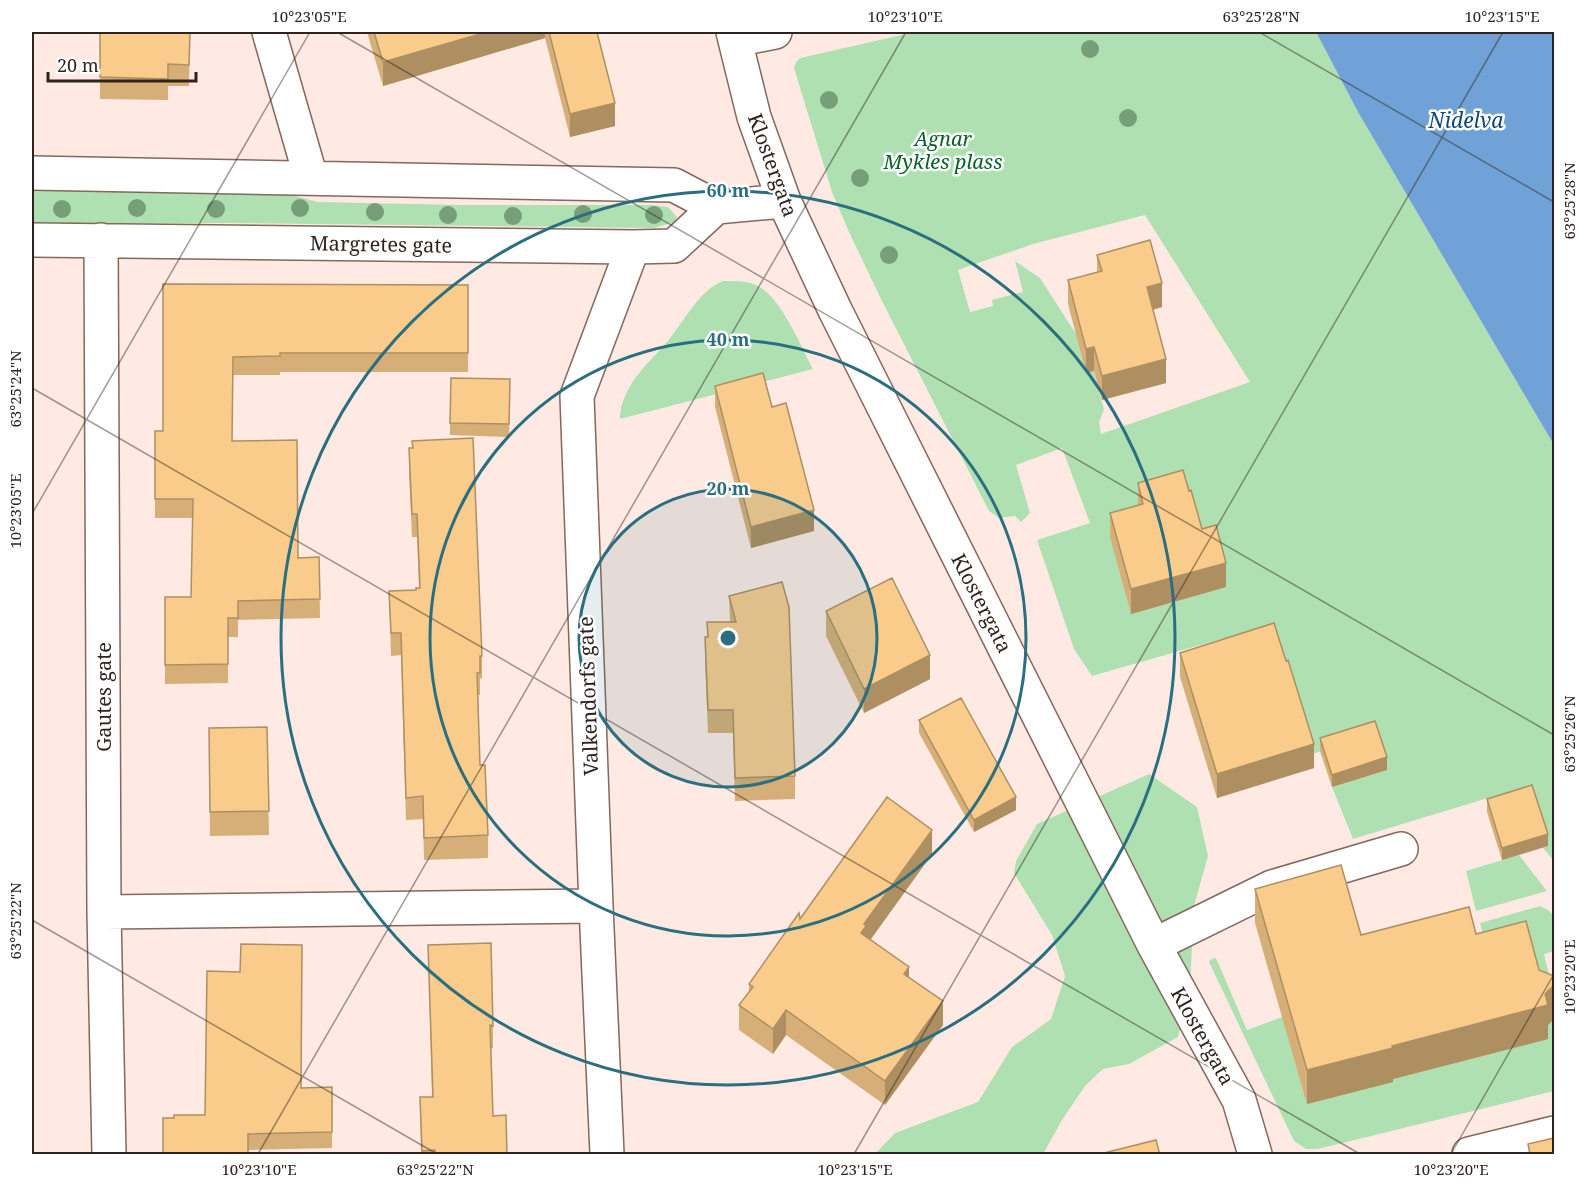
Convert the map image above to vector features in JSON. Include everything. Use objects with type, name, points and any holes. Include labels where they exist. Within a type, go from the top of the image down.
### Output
[{"type":"street","points":[[269,32],[311,178]]},
{"type":"street","name":"Klostergata","points":[[775,32],[734,36],[754,117],[784,201],[835,310],[1154,945],[1239,1100],[1255,1155]]},
{"type":"street","points":[[32,173],[674,185],[716,207],[784,201]]},
{"type":"street","name":"Margretes gate","points":[[32,240],[674,246],[716,207]]},
{"type":"street","name":"Gautes gate","points":[[101,240],[104,912],[109,1155]]},
{"type":"street","name":"Valkendorfs gate","points":[[607,1155],[577,396],[633,247]]},
{"type":"street","points":[[1154,945],[1272,887],[1401,849]]},
{"type":"street","points":[[104,912],[596,906]]},
{"type":"street","points":[[1469,1155],[1554,1133]]},
{"type":"green space","name":"Agnar Mykles plass","points":[[915,32],[1316,32],[1358,112],[1554,445],[1554,861],[1543,848],[1548,846],[1528,786],[1353,839],[1332,787],[1387,770],[1375,734],[1306,756],[1267,626],[1092,676],[1074,649],[1037,540],[1090,523],[1062,448],[1016,465],[1030,513],[1021,522],[1015,516],[999,518],[989,511],[880,297],[832,192],[794,68],[800,58]],"holes":[[[1145,215],[1250,382],[1101,434],[1099,422],[1104,410],[1094,371],[1086,373],[1076,334],[1040,278],[1015,261],[1023,292],[992,300],[993,306],[970,312],[958,270],[1033,244]]]},
{"type":"green space","points":[[250,190],[280,192],[318,202],[651,205],[668,207],[677,217],[675,222],[654,228],[229,223],[32,224],[32,191]]},
{"type":"green space","points":[[723,281],[748,282],[756,285],[774,299],[789,322],[813,369],[620,419],[621,407],[637,376],[667,342],[699,299],[714,285]]},
{"type":"green space","points":[[1149,774],[1197,807],[1208,856],[1194,906],[1190,986],[1178,1037],[1129,1064],[1103,1069],[1085,1086],[1043,1154],[875,1154],[895,1133],[978,1102],[1012,1047],[1051,1019],[1065,976],[1052,935],[1014,873],[1016,861],[1037,824]]},
{"type":"green space","points":[[1519,855],[1547,891],[1476,911],[1466,871]]},
{"type":"green space","points":[[1540,906],[1554,916],[1554,951],[1544,954],[1554,995],[1554,1091],[1318,1149],[1306,1149],[1294,1141],[1209,962],[1211,959],[1216,958],[1247,1030],[1282,1017],[1392,1080],[1539,1004],[1484,940],[1480,923]]},
{"type":"water","name":"Nidelva","points":[[1316,32],[1554,32],[1554,445],[1358,112]]},
{"type":"building","points":[[100,32],[190,32],[189,65],[168,64],[168,79],[100,77]]},
{"type":"building","points":[[374,32],[487,32],[383,62]]},
{"type":"building","points":[[549,32],[597,32],[615,103],[570,114]]},
{"type":"building","points":[[1150,240],[1162,283],[1147,287],[1166,359],[1102,376],[1094,347],[1086,349],[1068,280],[1102,271],[1097,255]]},
{"type":"building","points":[[163,284],[468,285],[468,353],[280,353],[280,356],[233,357],[232,441],[297,440],[298,558],[319,557],[320,599],[238,601],[238,618],[228,618],[228,664],[165,665],[165,597],[191,597],[193,499],[155,499],[155,431],[163,431]]},
{"type":"building","points":[[763,373],[772,407],[786,403],[814,510],[751,527],[715,386]]},
{"type":"building","points":[[451,378],[510,379],[509,424],[450,423]]},
{"type":"building","points":[[473,438],[482,656],[480,656],[480,673],[477,673],[480,765],[485,765],[488,835],[424,838],[423,796],[406,798],[401,633],[391,633],[389,591],[420,588],[417,514],[412,514],[409,448],[413,448],[412,441]]},
{"type":"building","points":[[1183,470],[1202,529],[1216,525],[1226,563],[1131,589],[1110,513],[1143,504],[1138,483]]},
{"type":"building","points":[[892,578],[930,655],[864,689],[826,611]]},
{"type":"building","points":[[782,582],[789,607],[795,776],[735,778],[733,710],[708,710],[705,637],[708,637],[707,622],[736,622],[729,596]]},
{"type":"building","points":[[1274,623],[1314,744],[1217,774],[1180,653]]},
{"type":"building","points":[[961,698],[1016,797],[974,820],[919,720]]},
{"type":"building","points":[[1375,721],[1387,757],[1332,775],[1320,738]]},
{"type":"building","points":[[267,727],[269,811],[210,812],[209,728]]},
{"type":"building","points":[[1532,785],[1548,834],[1502,848],[1487,799]]},
{"type":"building","points":[[887,797],[932,830],[864,924],[866,926],[861,933],[909,967],[904,974],[943,1001],[885,1081],[786,1010],[773,1029],[739,1005],[753,987],[749,984],[799,913],[800,919]]},
{"type":"building","points":[[1341,865],[1361,935],[1469,907],[1476,934],[1526,921],[1539,970],[1554,976],[1554,985],[1545,994],[1548,1005],[1307,1070],[1255,889]]},
{"type":"building","points":[[491,943],[493,1026],[490,1025],[493,1116],[506,1115],[507,1155],[435,1155],[435,1150],[422,1151],[420,1097],[433,1097],[428,945]]},
{"type":"building","points":[[241,944],[302,945],[301,1088],[332,1087],[332,1132],[248,1134],[248,1155],[163,1155],[163,1118],[174,1118],[174,1115],[205,1115],[207,971],[240,972]]},
{"type":"building","points":[[1554,1138],[1554,1155],[1530,1155],[1528,1144]]},
{"type":"building","points":[[1156,1140],[1160,1155],[1096,1155]]}]
